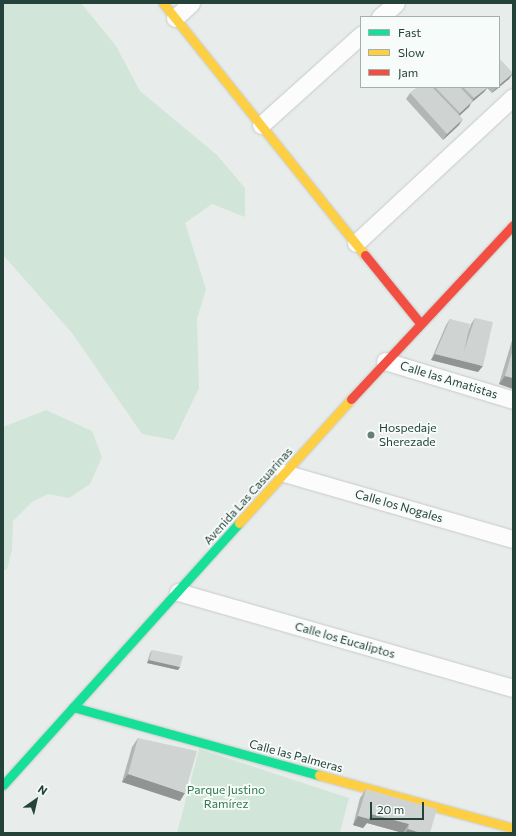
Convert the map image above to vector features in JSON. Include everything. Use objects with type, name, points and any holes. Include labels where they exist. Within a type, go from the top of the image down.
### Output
[{"type":"street","points":[[163,3],[420,323]]},
{"type":"street","points":[[175,18],[191,3]]},
{"type":"street","points":[[381,16],[396,3]]},
{"type":"street","points":[[261,125],[360,35]]},
{"type":"street","points":[[356,243],[513,97]]},
{"type":"street","name":"Avenida Las Casuarinas","points":[[3,785],[385,360],[513,225]]},
{"type":"street","name":"Calle las Amatistas","points":[[385,360],[513,400]]},
{"type":"street","name":"Calle los Nogales","points":[[284,473],[513,539]]},
{"type":"street","name":"Calle los Eucaliptos","points":[[178,592],[513,688]]},
{"type":"street","name":"Calle las Palmeras","points":[[73,707],[513,828]]},
{"type":"green space","points":[[3,3],[81,3],[116,46],[140,91],[217,155],[245,188],[245,217],[212,204],[185,223],[206,289],[197,319],[199,388],[174,440],[142,434],[72,333],[3,255]]},
{"type":"green space","points":[[46,410],[92,431],[102,457],[90,484],[69,498],[48,494],[32,502],[13,521],[12,550],[7,569],[3,571],[3,427]]},
{"type":"green space","name":"Parque Justino Ramírez","points":[[199,749],[349,798],[340,833],[177,833]]},
{"type":"building","points":[[500,59],[513,73],[500,84]]},
{"type":"building","points":[[417,88],[433,88],[463,119],[447,134],[410,93]]},
{"type":"building","points":[[436,88],[461,88],[473,101],[460,113]]},
{"type":"building","points":[[464,88],[487,88],[474,98]]},
{"type":"building","points":[[475,318],[493,322],[483,366],[435,354],[450,319],[470,324],[464,351]]},
{"type":"building","points":[[513,349],[513,378],[505,376]]},
{"type":"building","points":[[152,650],[183,656],[180,667],[149,660]]},
{"type":"building","points":[[138,738],[197,751],[185,793],[128,774]]},
{"type":"building","points":[[366,789],[437,809],[430,833],[421,833],[408,829],[409,824],[371,814],[369,819],[358,816]]},
{"type":"traffic: fast","points":[[3,785],[239,523]]},
{"type":"traffic: fast","points":[[73,707],[319,775]]},
{"type":"traffic: slow","points":[[163,3],[365,255]]},
{"type":"traffic: slow","points":[[239,523],[351,399]]},
{"type":"traffic: slow","points":[[319,775],[513,828]]},
{"type":"traffic: jam","points":[[351,399],[513,225]]},
{"type":"traffic: jam","points":[[365,255],[420,323]]},
{"type":"place","name":"Hospedaje Sherezade","points":[[371,435]]}]
